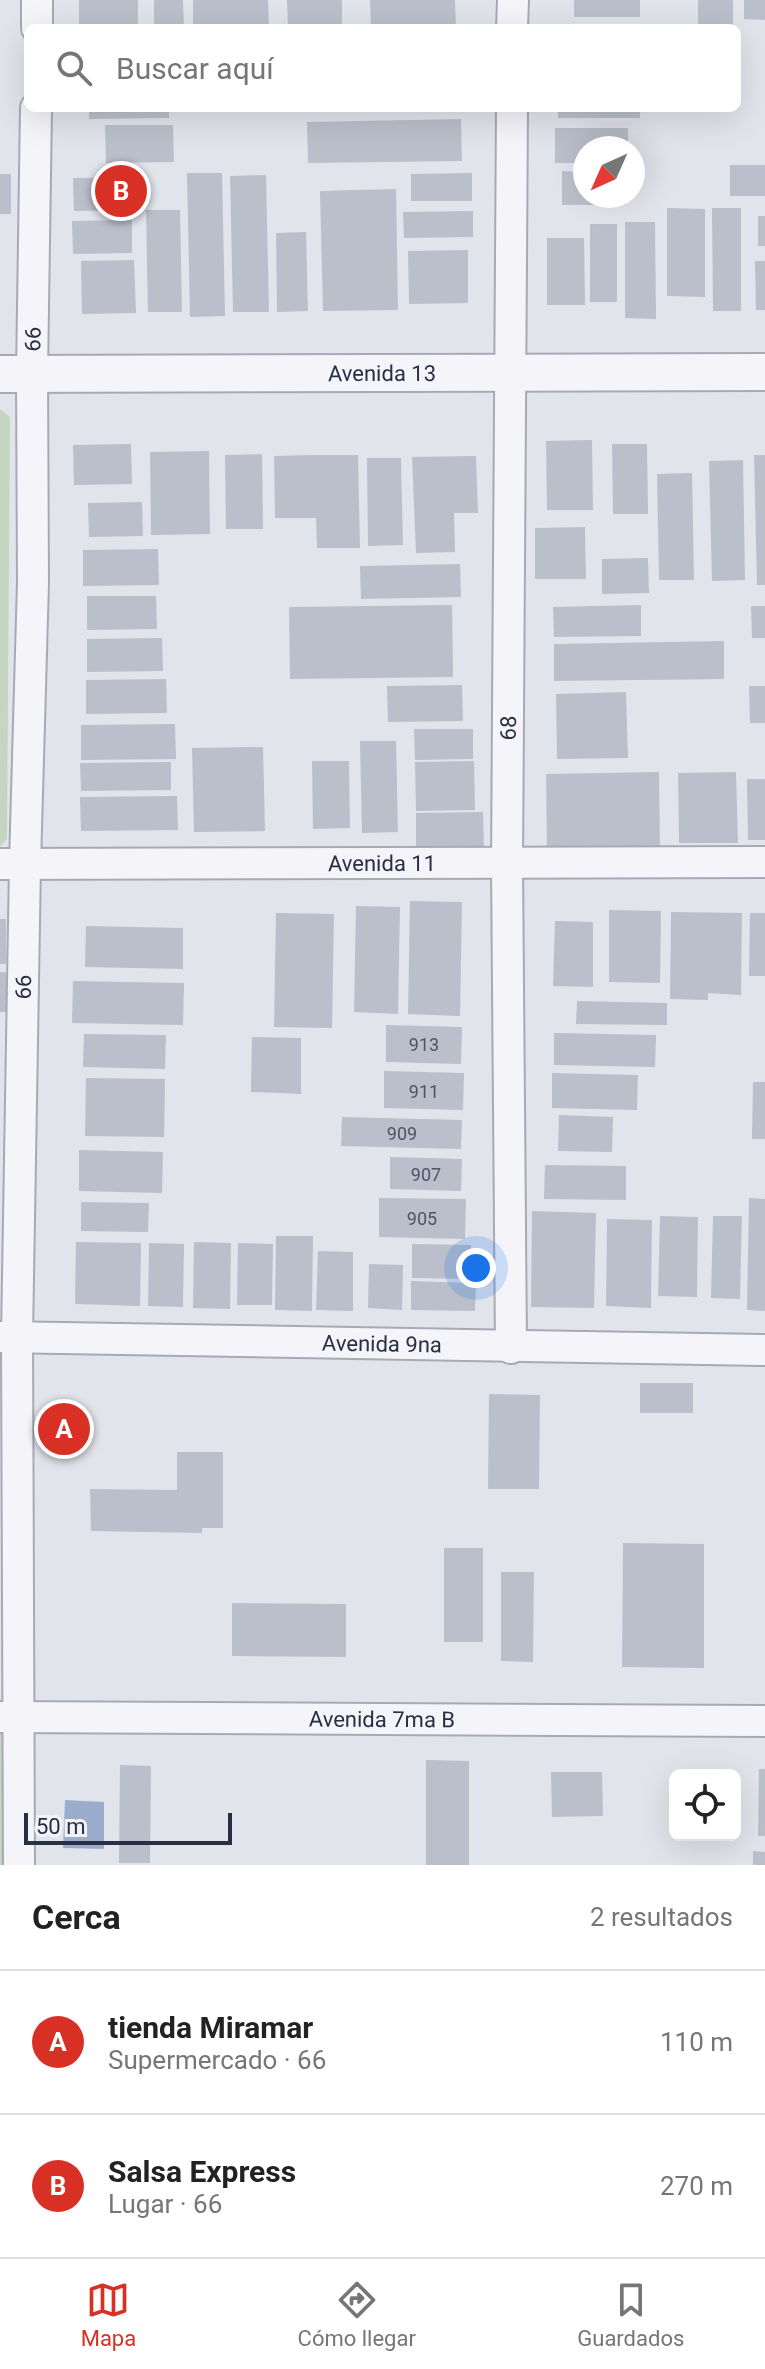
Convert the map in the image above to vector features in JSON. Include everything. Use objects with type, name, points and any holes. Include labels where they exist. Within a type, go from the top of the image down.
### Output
[{"type":"street","points":[[37,0],[37,24]]},
{"type":"street","points":[[512,24],[513,0]]},
{"type":"street","name":"66","points":[[19,1865],[10,1718],[8,1337],[12,864],[33,582],[16,374],[36,112]]},
{"type":"street","name":"68","points":[[511,1348],[507,864],[512,112]]},
{"type":"street","name":"Avenida 13","points":[[16,374],[765,372]]},
{"type":"street","name":"Avenida 11","points":[[12,864],[765,862]]},
{"type":"street","name":"Avenida 9na","points":[[8,1337],[765,1350]]},
{"type":"street","name":"Avenida 7ma B","points":[[10,1718],[765,1721]]},
{"type":"green space","points":[[0,409],[10,417],[7,839],[0,847]]},
{"type":"green space","points":[[0,1717],[20,1718],[19,1865],[0,1865]]},
{"type":"water","points":[[65,1800],[104,1802],[104,1849],[63,1848]]},
{"type":"building","points":[[79,0],[138,0],[138,24],[79,24]]},
{"type":"building","points":[[154,0],[183,0],[184,24],[154,24]]},
{"type":"building","points":[[193,0],[268,0],[269,24],[193,24]]},
{"type":"building","points":[[287,0],[342,0],[342,24],[288,24]]},
{"type":"building","points":[[370,0],[455,0],[456,24],[371,24]]},
{"type":"building","points":[[574,0],[640,0],[640,17],[574,17]]},
{"type":"building","points":[[698,0],[733,0],[733,24],[698,24]]},
{"type":"building","points":[[744,0],[765,0],[765,20],[744,19]]},
{"type":"building","points":[[89,112],[169,112],[169,118],[89,119]]},
{"type":"building","points":[[558,112],[640,112],[640,118],[558,118]]},
{"type":"building","points":[[461,119],[462,161],[308,163],[307,122]]},
{"type":"building","points":[[105,125],[173,125],[174,162],[106,163]]},
{"type":"building","points":[[555,128],[628,128],[628,136],[573,136],[573,163],[555,163]]},
{"type":"building","points":[[730,165],[765,165],[765,196],[730,196]]},
{"type":"building","points":[[562,171],[573,171],[573,205],[562,205]]},
{"type":"building","points":[[187,173],[222,173],[225,316],[190,317]]},
{"type":"building","points":[[472,173],[472,201],[411,201],[411,174]]},
{"type":"building","points":[[0,174],[11,174],[11,214],[0,214]]},
{"type":"building","points":[[266,175],[269,312],[233,312],[230,176]]},
{"type":"building","points":[[137,177],[137,210],[74,211],[73,178]]},
{"type":"building","points":[[396,189],[398,310],[323,311],[320,191]]},
{"type":"building","points":[[667,208],[705,209],[705,297],[667,296]]},
{"type":"building","points":[[712,208],[741,208],[741,311],[713,311]]},
{"type":"building","points":[[146,210],[180,210],[182,312],[148,312]]},
{"type":"building","points":[[473,211],[473,237],[404,238],[403,212]]},
{"type":"building","points":[[758,216],[765,216],[765,246],[758,246]]},
{"type":"building","points":[[132,220],[132,253],[73,254],[72,221]]},
{"type":"building","points":[[625,222],[655,222],[656,319],[625,318]]},
{"type":"building","points":[[590,224],[617,224],[617,302],[590,302]]},
{"type":"building","points":[[306,232],[308,311],[277,312],[276,233]]},
{"type":"building","points":[[547,238],[584,238],[585,305],[547,305]]},
{"type":"building","points":[[468,250],[468,303],[409,304],[408,251]]},
{"type":"building","points":[[134,260],[136,313],[82,314],[81,261]]},
{"type":"building","points":[[755,261],[765,261],[765,310],[756,310]]},
{"type":"building","points":[[592,440],[593,510],[547,510],[546,441]]},
{"type":"building","points":[[131,444],[132,484],[74,485],[73,445]]},
{"type":"building","points":[[612,444],[647,444],[648,514],[613,514]]},
{"type":"building","points":[[209,451],[210,534],[151,535],[150,452]]},
{"type":"building","points":[[262,454],[263,529],[226,529],[225,455]]},
{"type":"building","points":[[358,455],[360,548],[317,548],[316,518],[275,518],[274,456]]},
{"type":"building","points":[[754,455],[765,455],[765,585],[757,585]]},
{"type":"building","points":[[476,456],[478,513],[454,513],[455,552],[416,553],[412,457]]},
{"type":"building","points":[[367,458],[401,458],[403,545],[368,546]]},
{"type":"building","points":[[743,460],[745,580],[712,581],[709,461]]},
{"type":"building","points":[[692,473],[694,580],[659,580],[657,474]]},
{"type":"building","points":[[142,502],[143,536],[89,537],[88,503]]},
{"type":"building","points":[[585,527],[586,579],[535,579],[535,528]]},
{"type":"building","points":[[158,549],[159,585],[83,586],[83,550]]},
{"type":"building","points":[[648,558],[649,593],[602,594],[602,559]]},
{"type":"building","points":[[460,564],[461,597],[361,599],[360,566]]},
{"type":"building","points":[[87,596],[156,596],[157,629],[87,630]]},
{"type":"building","points":[[452,605],[453,677],[290,679],[289,607]]},
{"type":"building","points":[[641,605],[641,636],[554,637],[553,607]]},
{"type":"building","points":[[751,606],[765,606],[765,638],[752,638]]},
{"type":"building","points":[[162,638],[163,671],[87,672],[87,639]]},
{"type":"building","points":[[724,641],[724,679],[554,681],[554,644]]},
{"type":"building","points":[[166,679],[167,713],[86,714],[86,680]]},
{"type":"building","points":[[462,685],[463,721],[388,722],[387,686]]},
{"type":"building","points":[[749,686],[765,686],[765,723],[750,723]]},
{"type":"building","points":[[626,692],[628,758],[557,759],[556,694]]},
{"type":"building","points":[[175,724],[176,759],[81,760],[81,725]]},
{"type":"building","points":[[414,729],[473,729],[473,759],[415,760]]},
{"type":"building","points":[[360,741],[396,741],[398,832],[362,833]]},
{"type":"building","points":[[263,747],[265,831],[194,832],[192,748]]},
{"type":"building","points":[[312,761],[349,761],[350,828],[313,829]]},
{"type":"building","points":[[474,761],[475,810],[416,811],[415,762]]},
{"type":"building","points":[[171,762],[171,790],[81,791],[80,763]]},
{"type":"building","points":[[659,772],[660,848],[547,850],[546,774]]},
{"type":"building","points":[[736,772],[738,843],[679,843],[678,773]]},
{"type":"building","points":[[747,779],[765,779],[765,840],[748,840]]},
{"type":"building","points":[[177,796],[178,830],[81,831],[80,797]]},
{"type":"building","points":[[483,812],[484,850],[416,851],[416,813]]},
{"type":"building","points":[[410,901],[462,902],[460,1016],[408,1014]]},
{"type":"building","points":[[356,906],[400,907],[398,1014],[354,1012]]},
{"type":"building","points":[[609,910],[661,911],[660,983],[609,982]]},
{"type":"building","points":[[671,912],[742,913],[741,995],[708,993],[708,1000],[670,999]]},
{"type":"building","points":[[276,913],[334,914],[332,1028],[274,1027]]},
{"type":"building","points":[[750,913],[765,913],[765,976],[749,976]]},
{"type":"building","points":[[0,919],[6,919],[6,964],[0,964]]},
{"type":"building","points":[[555,921],[593,922],[593,987],[553,986]]},
{"type":"building","points":[[86,926],[183,928],[183,969],[85,967]]},
{"type":"building","points":[[0,972],[11,973],[10,1012],[0,1012]]},
{"type":"building","points":[[73,981],[184,983],[183,1025],[72,1023]]},
{"type":"building","points":[[577,1001],[667,1003],[667,1025],[576,1024]]},
{"type":"building","points":[[386,1025],[462,1027],[461,1064],[386,1062]]},
{"type":"building","points":[[554,1033],[656,1035],[655,1067],[554,1065]]},
{"type":"building","points":[[84,1034],[166,1035],[165,1069],[83,1067]]},
{"type":"building","points":[[252,1037],[301,1038],[301,1094],[251,1092]]},
{"type":"building","points":[[384,1071],[464,1073],[463,1110],[384,1108]]},
{"type":"building","points":[[552,1073],[638,1075],[637,1110],[552,1108]]},
{"type":"building","points":[[86,1078],[165,1079],[164,1137],[85,1136]]},
{"type":"building","points":[[753,1082],[765,1082],[765,1139],[752,1139]]},
{"type":"building","points":[[559,1115],[613,1117],[612,1152],[558,1151]]},
{"type":"building","points":[[342,1117],[462,1120],[461,1149],[341,1146]]},
{"type":"building","points":[[79,1150],[163,1152],[162,1193],[79,1191]]},
{"type":"building","points":[[390,1157],[462,1159],[461,1191],[390,1189]]},
{"type":"building","points":[[545,1165],[626,1166],[626,1200],[544,1199]]},
{"type":"building","points":[[379,1198],[466,1199],[465,1239],[379,1237]]},
{"type":"building","points":[[749,1198],[765,1199],[765,1311],[747,1310]]},
{"type":"building","points":[[81,1202],[149,1203],[148,1232],[81,1231]]},
{"type":"building","points":[[532,1211],[596,1213],[594,1308],[531,1307]]},
{"type":"building","points":[[660,1216],[698,1217],[697,1297],[658,1296]]},
{"type":"building","points":[[713,1216],[742,1216],[740,1299],[711,1298]]},
{"type":"building","points":[[607,1219],[652,1220],[651,1308],[606,1306]]},
{"type":"building","points":[[276,1236],[313,1236],[312,1311],[275,1310]]},
{"type":"building","points":[[76,1242],[141,1243],[140,1306],[75,1304]]},
{"type":"building","points":[[194,1242],[231,1243],[230,1309],[193,1308]]},
{"type":"building","points":[[149,1243],[184,1244],[183,1307],[148,1306]]},
{"type":"building","points":[[238,1243],[273,1244],[272,1305],[237,1305]]},
{"type":"building","points":[[412,1244],[471,1245],[470,1279],[412,1278]]},
{"type":"building","points":[[318,1251],[353,1252],[353,1311],[316,1310]]},
{"type":"building","points":[[369,1264],[403,1265],[402,1310],[368,1308]]},
{"type":"building","points":[[411,1281],[476,1283],[475,1311],[411,1310]]},
{"type":"building","points":[[640,1383],[693,1383],[693,1413],[640,1413]]},
{"type":"building","points":[[489,1394],[540,1395],[539,1489],[488,1489]]},
{"type":"building","points":[[177,1452],[223,1452],[223,1528],[202,1528],[202,1533],[91,1531],[90,1489],[177,1490]]},
{"type":"building","points":[[623,1543],[704,1544],[704,1668],[622,1667]]},
{"type":"building","points":[[444,1548],[483,1548],[483,1642],[444,1642]]},
{"type":"building","points":[[501,1572],[534,1572],[533,1662],[501,1661]]},
{"type":"building","points":[[232,1603],[346,1604],[346,1657],[232,1656]]},
{"type":"building","points":[[426,1760],[469,1761],[469,1865],[426,1865]]},
{"type":"building","points":[[120,1765],[151,1766],[150,1863],[119,1863]]},
{"type":"building","points":[[759,1769],[765,1769],[765,1836],[758,1836]]},
{"type":"building","points":[[551,1772],[602,1772],[603,1816],[552,1817]]},
{"type":"building","points":[[753,1851],[765,1852],[765,1865],[753,1865]]},
{"type":"place","name":"Salsa Express","points":[[121,191]]},
{"type":"place","name":"tienda Miramar","points":[[64,1429]]}]
